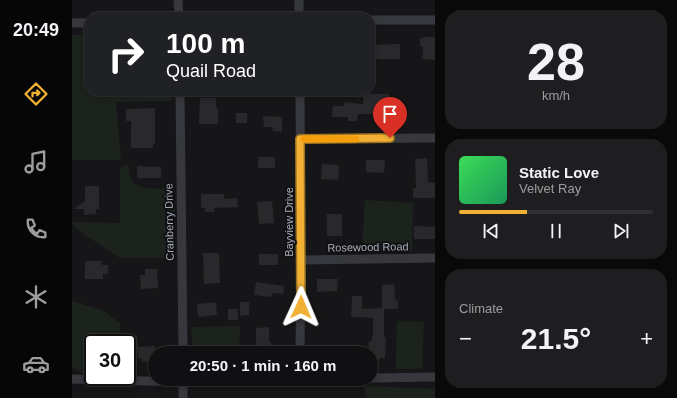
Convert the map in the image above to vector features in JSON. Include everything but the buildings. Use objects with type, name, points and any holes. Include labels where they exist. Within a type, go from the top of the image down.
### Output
[{"type":"street","points":[[178,0],[179,12]]},
{"type":"street","points":[[299,0],[299,12]]},
{"type":"street","points":[[375,20],[435,20]]},
{"type":"street","points":[[72,23],[84,23]]},
{"type":"street","name":"Cranberry Drive","points":[[180,96],[183,346]]},
{"type":"street","name":"Bayview Drive","points":[[300,96],[300,346]]},
{"type":"street","points":[[300,139],[435,138]]},
{"type":"street","name":"Rosewood Road","points":[[301,260],[435,258]]},
{"type":"street","points":[[378,378],[435,377]]},
{"type":"street","points":[[72,379],[148,380]]},
{"type":"street","points":[[183,386],[183,398]]},
{"type":"shaded area","points":[[72,35],[84,35],[84,96],[170,96],[171,101],[116,102],[121,160],[72,160]]},
{"type":"shaded area","points":[[128,164],[130,177],[137,185],[148,188],[172,187],[175,207],[171,254],[165,258],[120,258],[72,224],[72,222],[120,223],[120,168]]},
{"type":"shaded area","points":[[365,200],[413,203],[412,251],[362,250]]},
{"type":"shaded area","points":[[72,301],[102,310],[120,323],[121,334],[84,334],[84,373],[72,367]]},
{"type":"shaded area","points":[[397,321],[424,322],[422,369],[396,369]]},
{"type":"shaded area","points":[[240,326],[239,346],[192,346],[191,327]]},
{"type":"shaded area","points":[[364,386],[435,389],[435,398],[366,398]]},
{"type":"slow traffic","points":[[304,139],[356,139]]},
{"type":"route","points":[[301,307],[300,139],[390,138]]}]
